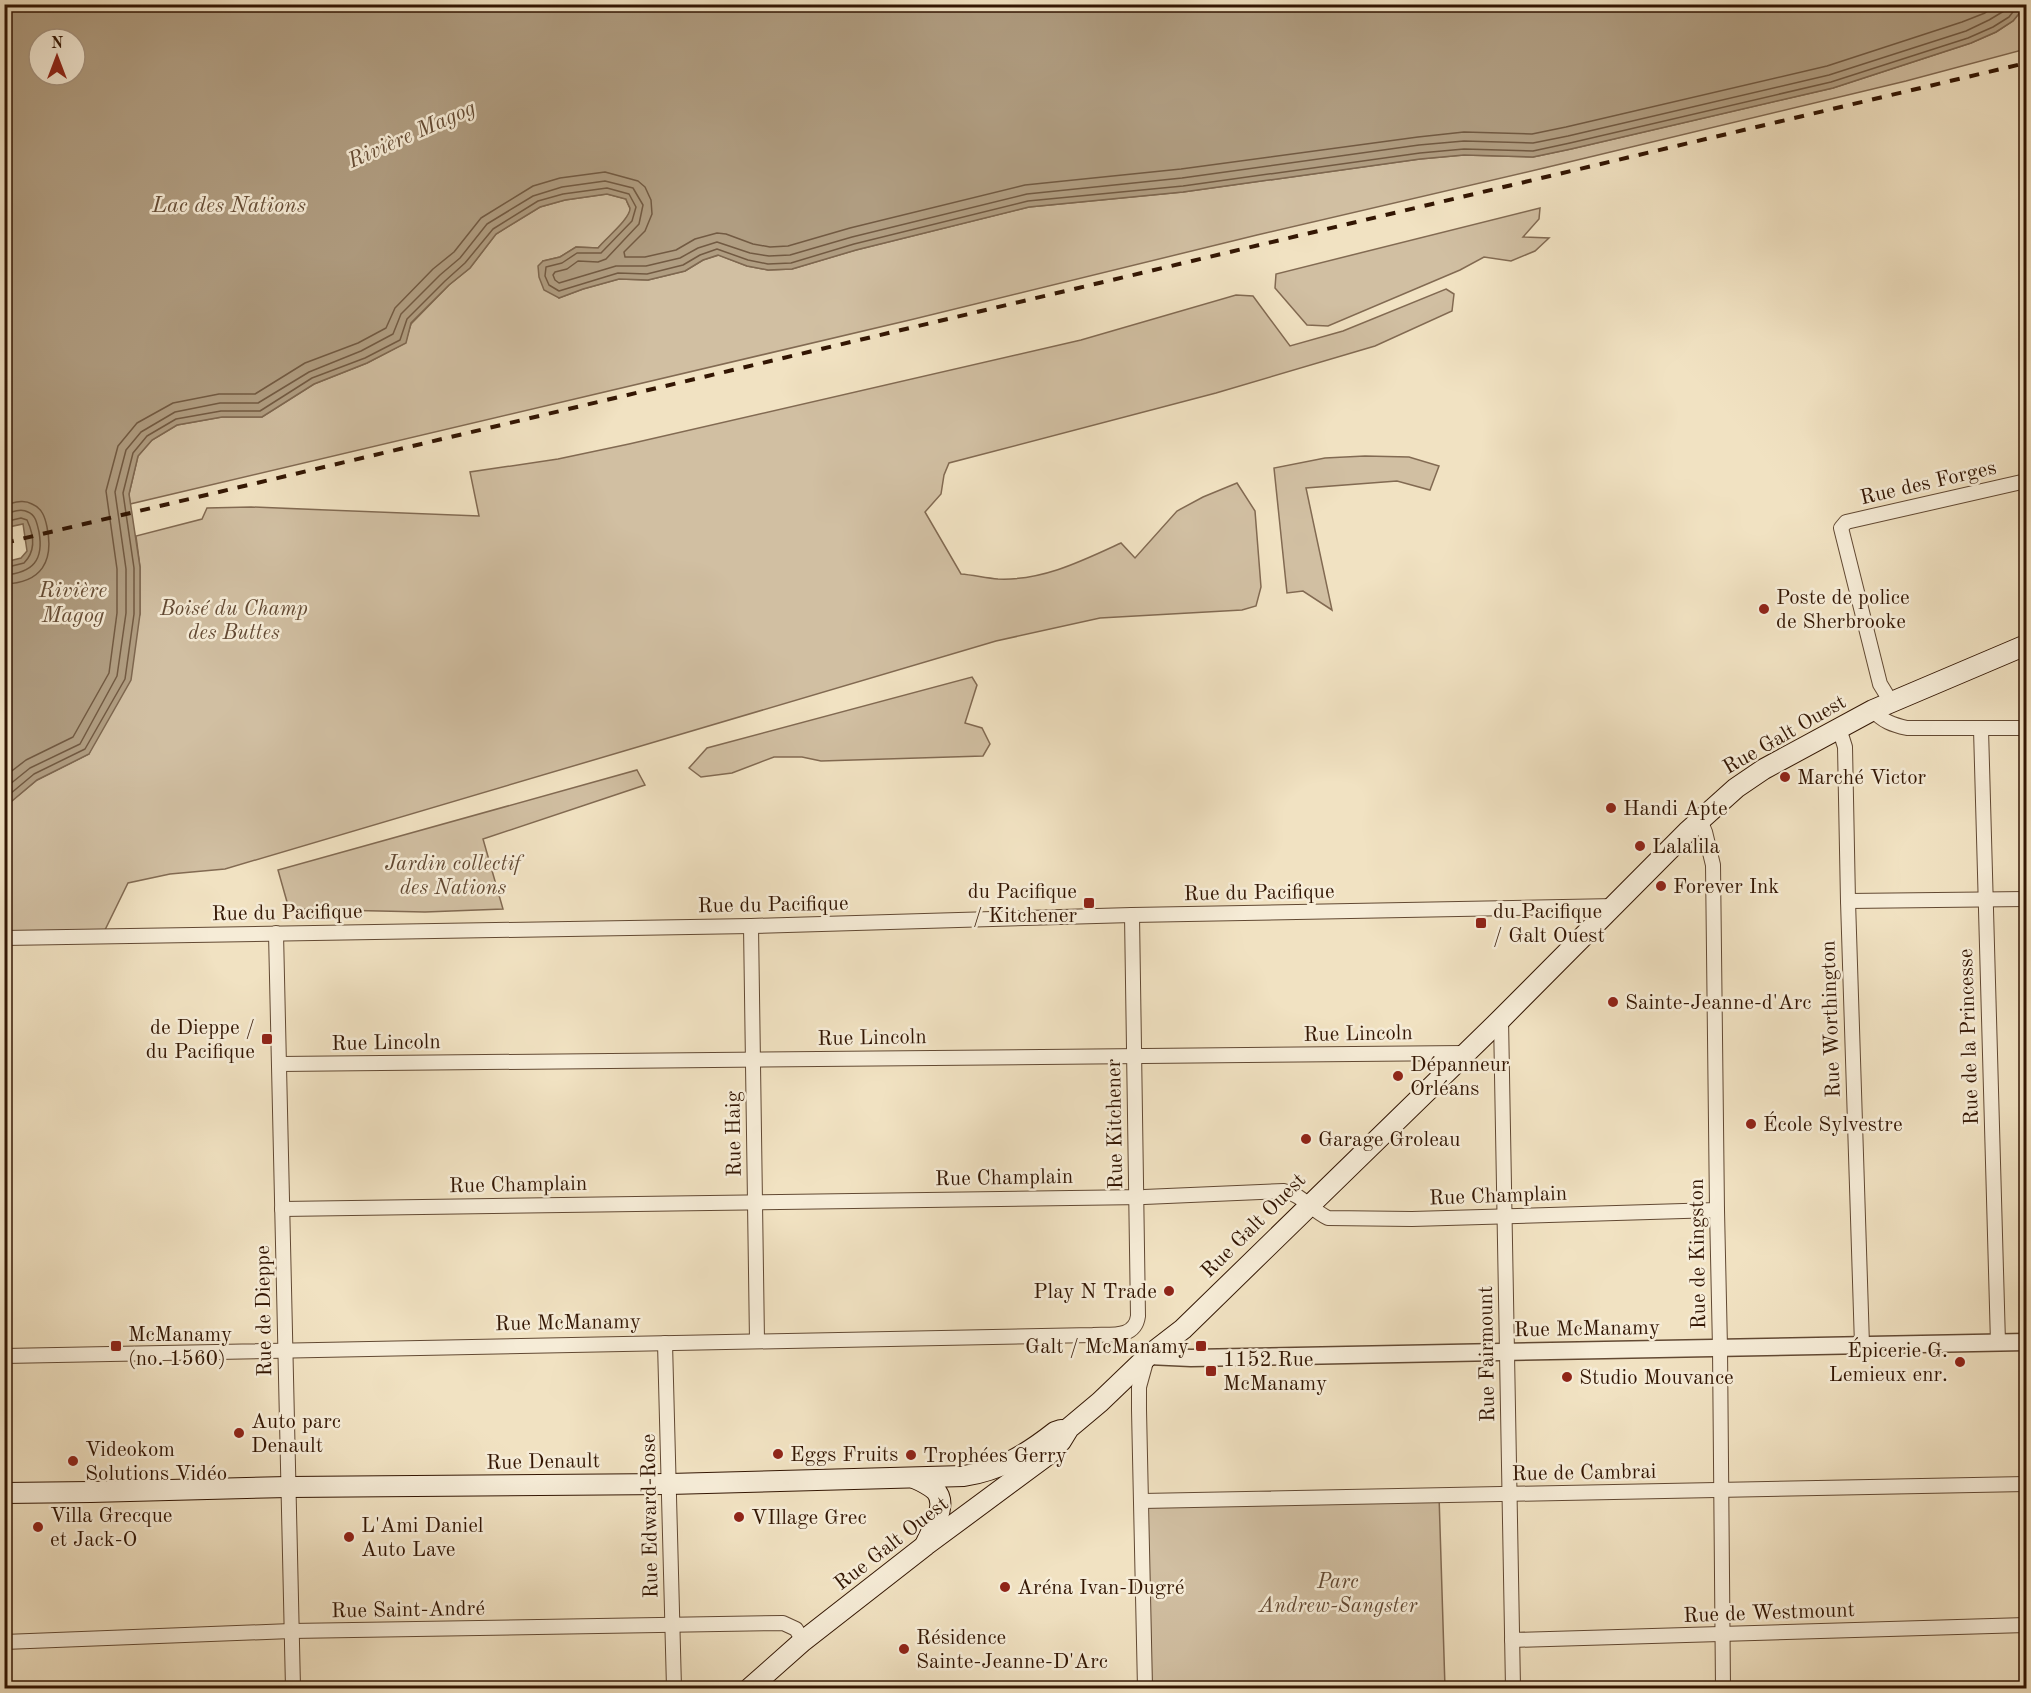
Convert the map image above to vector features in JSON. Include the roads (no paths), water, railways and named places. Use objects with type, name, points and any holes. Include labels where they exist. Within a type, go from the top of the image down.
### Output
[{"type":"main road","name":"Rue Galt Ouest","points":[[750,1689],[803,1641],[926,1545],[1049,1454],[1069,1428],[1148,1356],[1183,1329],[1308,1204],[1501,1019],[1700,820],[1736,788],[1764,769],[1873,710],[2026,645]]},
{"type":"main road","name":"Rue Denault","points":[[4,1492],[669,1484],[964,1476],[984,1473],[1011,1462],[1055,1432],[1069,1428]]},
{"type":"main road","points":[[914,1478],[934,1489],[940,1502],[940,1509],[926,1545]]},
{"type":"street","name":"Rue des Forges","points":[[1893,701],[1880,684],[1841,528],[1846,522],[2026,481]]},
{"type":"street","points":[[1893,701],[1907,728]]},
{"type":"street","points":[[1873,710],[1880,718],[1907,728],[2026,728]]},
{"type":"street","name":"Rue Worthington","points":[[1839,728],[1845,747],[1862,1345]]},
{"type":"street","name":"Rue de la Princesse","points":[[1981,729],[1998,1343]]},
{"type":"street","name":"Rue de Kingston","points":[[1700,820],[1706,832],[1713,865],[1723,1689]]},
{"type":"street","points":[[1848,901],[2026,899]]},
{"type":"street","name":"Rue du Pacifique","points":[[4,938],[751,926],[1132,915],[1613,908]]},
{"type":"street","name":"Rue Kitchener","points":[[1132,915],[1138,1316],[1132,1330]]},
{"type":"street","name":"Rue Haig","points":[[751,926],[757,1341]]},
{"type":"street","name":"Rue de Dieppe","points":[[276,933],[293,1689]]},
{"type":"street","name":"Rue Fairmount","points":[[1501,1019],[1513,1689]]},
{"type":"street","name":"Rue Lincoln","points":[[279,1064],[1466,1053]]},
{"type":"street","name":"Rue Champlain","points":[[282,1209],[1137,1197],[1284,1191],[1295,1194],[1316,1212],[1328,1218],[1412,1219],[1717,1210]]},
{"type":"street","name":"Rue McManamy","points":[[4,1356],[1093,1335],[1125,1333],[1132,1330]]},
{"type":"street","name":"Rue McManamy","points":[[1148,1356],[1191,1359],[2026,1342]]},
{"type":"street","name":"Rue Edward-Rose","points":[[665,1343],[674,1689]]},
{"type":"street","points":[[1145,1689],[1139,1387],[1148,1356]]},
{"type":"street","name":"Rue de Cambrai","points":[[1142,1501],[2026,1484]]},
{"type":"street","name":"Rue Saint-André","points":[[4,1642],[291,1631],[783,1623],[796,1629],[803,1641]]},
{"type":"street","name":"Rue de Westmount","points":[[1512,1640],[2026,1625]]},
{"type":"water","name":"Lac des Nations","points":[[5,4],[2026,4],[2013,21],[1996,32],[1971,43],[1833,88],[1571,149],[1533,157],[1464,155],[1420,159],[1183,192],[1029,207],[856,250],[792,269],[768,270],[747,266],[718,255],[703,260],[685,271],[648,280],[619,279],[559,298],[544,290],[538,266],[543,261],[560,257],[576,247],[598,248],[622,223],[630,208],[626,199],[607,194],[565,200],[540,207],[496,234],[470,268],[449,285],[411,323],[406,343],[367,363],[314,384],[262,417],[222,417],[177,425],[152,440],[138,456],[129,494],[140,567],[140,614],[131,680],[89,754],[37,780],[5,807],[5,562],[21,558],[27,551],[23,524],[4,528]]},
{"type":"railway","points":[[4,543],[2026,63]]},
{"type":"place","name":"Poste de police de Sherbrooke","points":[[1764,609]]},
{"type":"place","name":"Marché Victor","points":[[1785,777]]},
{"type":"place","name":"Handi Apte","points":[[1611,808]]},
{"type":"place","name":"Lalalila","points":[[1640,846]]},
{"type":"place","name":"Forever Ink","points":[[1661,886]]},
{"type":"place","name":"du Pacifique / Kitchener","points":[[1089,903]]},
{"type":"place","name":"du Pacifique / Galt Ouest","points":[[1481,923]]},
{"type":"place","name":"Sainte-Jeanne-d'Arc","points":[[1613,1002]]},
{"type":"place","name":"de Dieppe / du Pacifique","points":[[267,1039]]},
{"type":"place","name":"Dépanneur Orléans","points":[[1398,1076]]},
{"type":"place","name":"École Sylvestre","points":[[1751,1124]]},
{"type":"place","name":"Garage Groleau","points":[[1306,1139]]},
{"type":"place","name":"Play N Trade","points":[[1169,1291]]},
{"type":"place","name":"McManamy (no. 1560)","points":[[116,1346]]},
{"type":"place","name":"Galt / McManamy","points":[[1201,1346]]},
{"type":"place","name":"Épicerie G. Lemieux enr.","points":[[1960,1362]]},
{"type":"place","name":"1152 Rue McManamy","points":[[1211,1371]]},
{"type":"place","name":"Studio Mouvance","points":[[1567,1377]]},
{"type":"place","name":"Auto parc Denault","points":[[239,1433]]},
{"type":"place","name":"Eggs Fruits","points":[[778,1454]]},
{"type":"place","name":"Trophées Gerry","points":[[911,1455]]},
{"type":"place","name":"Videokom Solutions Vidéo","points":[[73,1461]]},
{"type":"place","name":"VIllage Grec","points":[[739,1517]]},
{"type":"place","name":"Villa Grecque et Jack-O","points":[[38,1527]]},
{"type":"place","name":"L'Ami Daniel Auto Lave","points":[[349,1537]]},
{"type":"place","name":"Aréna Ivan-Dugré","points":[[1005,1587]]},
{"type":"place","name":"Résidence Sainte-Jeanne-D'Arc","points":[[904,1649]]},
{"type":"water label","name":"Rivière Magog","points":[[411,133]]},
{"type":"water label","name":"Rivière Magog","points":[[73,602]]},
{"type":"park label","name":"Boisé du Champ des Buttes","points":[[234,620]]},
{"type":"park label","name":"Jardin collectif des Nations","points":[[453,875]]},
{"type":"park label","name":"Parc Andrew-Sangster","points":[[1338,1593]]}]
